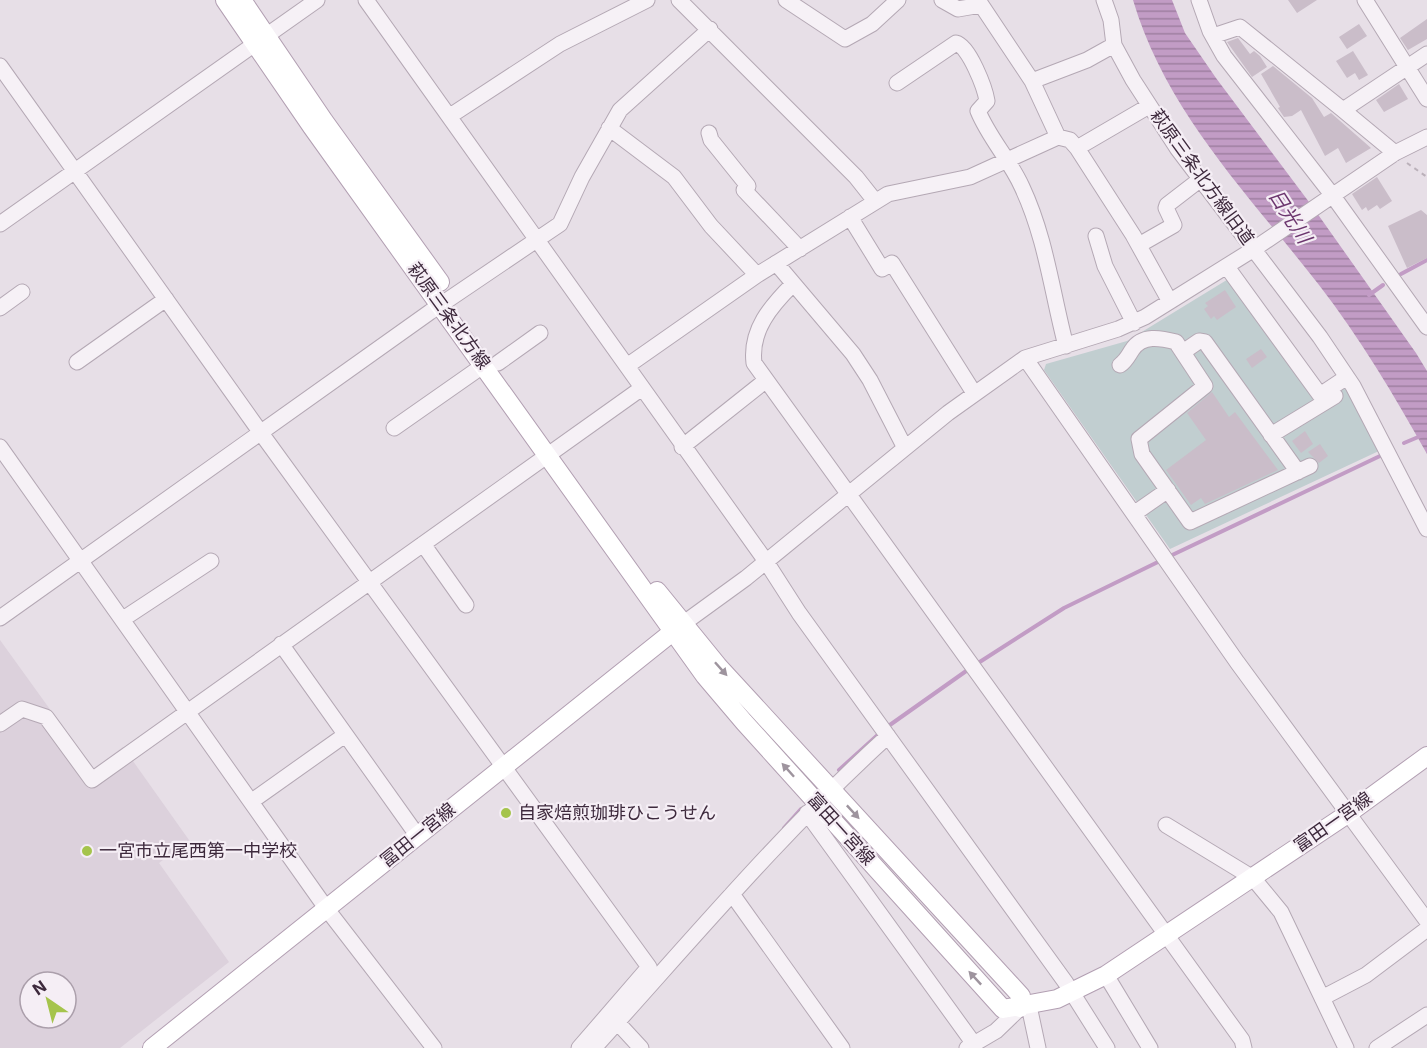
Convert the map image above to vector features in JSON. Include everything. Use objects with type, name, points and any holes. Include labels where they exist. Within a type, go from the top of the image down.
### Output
[{"type":"main road","name":"萩原三条北方線","points":[[225,0],[261,39],[678,628]]},
{"type":"main road","name":"萩原三条北方線","points":[[242,0],[261,39]]},
{"type":"main road","name":"冨田一宮線","points":[[158,1046],[502,766],[678,628]]},
{"type":"main road","name":"富田一宮線","points":[[678,628],[718,666],[1021,996],[1025,1007]]},
{"type":"main road","name":"富田一宮線","points":[[678,628],[744,722],[812,807],[1003,1009],[1025,1007],[1057,999],[1106,975],[1253,878],[1427,756]]},
{"type":"street","points":[[0,224],[317,0]]},
{"type":"street","points":[[366,0],[538,239],[682,447],[765,560],[799,613],[1071,991],[1107,1048]]},
{"type":"street","points":[[450,116],[560,44],[647,0]]},
{"type":"street","points":[[679,0],[856,177],[875,201]]},
{"type":"street","points":[[786,0],[845,39],[872,24],[898,0]]},
{"type":"street","points":[[942,0],[958,9],[980,3],[1032,81],[1058,137]]},
{"type":"street","name":"萩原三条北方線旧道","points":[[1104,0],[1114,45],[1149,105],[1177,148],[1254,249],[1395,153],[1427,137]]},
{"type":"street","points":[[1199,0],[1213,36],[1255,98],[1333,196],[1427,327]]},
{"type":"street","points":[[1365,0],[1427,99]]},
{"type":"street","points":[[1213,36],[1240,27],[1395,153]]},
{"type":"street","points":[[0,618],[446,301],[560,224],[620,110],[710,29]]},
{"type":"street","points":[[897,83],[956,43],[960,43],[984,86],[987,101],[978,111],[983,124],[1008,160],[1023,188],[1044,245],[1066,346]]},
{"type":"street","points":[[1032,81],[1087,60],[1114,45]]},
{"type":"street","points":[[1343,110],[1427,54]]},
{"type":"street","points":[[0,66],[261,433],[648,967],[579,1048]]},
{"type":"street","points":[[1077,148],[1149,105]]},
{"type":"street","points":[[609,128],[674,177],[711,226],[757,275]]},
{"type":"street","points":[[709,133],[711,140],[748,186],[744,190],[800,249]]},
{"type":"street","points":[[627,366],[757,275],[888,194],[970,177],[1058,137],[1070,140],[1077,148],[1138,245],[1169,300]]},
{"type":"street","points":[[1138,245],[1171,228],[1173,221],[1166,208],[1167,205],[1202,178]]},
{"type":"street","points":[[850,217],[882,268],[892,263],[974,393]]},
{"type":"street","points":[[1096,236],[1105,266],[1134,323]]},
{"type":"street","points":[[678,628],[974,393],[1025,358],[1134,323],[1254,249],[1347,377],[1427,529]]},
{"type":"street","points":[[776,263],[853,354],[870,380],[905,448]]},
{"type":"street","points":[[1227,267],[1320,395],[1347,377]]},
{"type":"street","points":[[793,284],[773,304],[757,332],[752,350],[754,363],[1167,935],[1242,1040],[1244,1048]]},
{"type":"street","points":[[0,308],[22,292]]},
{"type":"street","points":[[77,362],[166,299]]},
{"type":"street","points":[[394,428],[540,333]]},
{"type":"street","points":[[1120,365],[1126,361],[1138,343],[1146,339],[1161,338],[1176,342],[1205,386],[1139,439],[1143,454],[1190,522],[1195,522],[1304,469],[1271,435],[1205,342],[1199,341],[1183,352]]},
{"type":"street","points":[[1025,358],[1237,662],[1427,921]]},
{"type":"street","points":[[682,447],[765,381]]},
{"type":"street","points":[[0,724],[22,709],[46,717],[92,780],[642,388]]},
{"type":"street","points":[[1271,435],[1338,394]]},
{"type":"street","points":[[0,447],[326,908],[434,1048]]},
{"type":"street","points":[[1135,513],[1168,490]]},
{"type":"street","points":[[423,544],[466,605]]},
{"type":"street","points":[[123,619],[211,561]]},
{"type":"street","points":[[281,644],[417,835]]},
{"type":"street","points":[[594,1048],[812,807],[885,732]]},
{"type":"street","points":[[252,801],[345,735]]},
{"type":"street","points":[[812,807],[970,1046],[996,1031],[1025,1007],[1038,1048]]},
{"type":"street","points":[[1166,825],[1253,878],[1281,912],[1346,1048]]},
{"type":"street","points":[[732,894],[842,1048]]},
{"type":"street","points":[[1322,998],[1366,975],[1427,929]]},
{"type":"street","points":[[1106,975],[1150,1048]]},
{"type":"street","points":[[1377,1048],[1427,1015]]},
{"type":"street","points":[[617,1023],[641,1048]]},
{"type":"path","points":[[1395,153],[1427,177]]},
{"type":"shaded area","points":[[1230,278],[1317,399],[1342,383],[1381,450],[1170,549],[1044,370],[1046,364],[1127,341]]},
{"type":"shaded area","name":"一宮市立尾西第一中学校","points":[[0,640],[93,769],[123,747],[189,840],[159,863],[229,962],[120,1048],[0,1048]]},
{"type":"water","name":"日光川","points":[[1133,0],[1172,0],[1185,33],[1216,78],[1312,206],[1416,353],[1427,371],[1427,454],[1349,325],[1238,185],[1188,116],[1166,79],[1148,41]]},
{"type":"building","points":[[1288,0],[1317,0],[1297,13]]},
{"type":"building","points":[[1427,19],[1427,39],[1408,50],[1400,38]]},
{"type":"building","points":[[1359,24],[1367,36],[1347,49],[1339,37]]},
{"type":"building","points":[[1238,38],[1250,54],[1254,51],[1260,56],[1267,67],[1252,77],[1227,42]]},
{"type":"building","points":[[1353,51],[1368,75],[1359,80],[1355,73],[1347,78],[1336,61]]},
{"type":"building","points":[[1273,66],[1312,98],[1324,117],[1331,113],[1371,148],[1346,163],[1338,148],[1325,156],[1301,110],[1292,116],[1284,117],[1278,108],[1280,107],[1261,74]]},
{"type":"building","points":[[1399,84],[1408,99],[1384,112],[1376,100]]},
{"type":"building","points":[[1377,177],[1392,201],[1380,209],[1377,205],[1368,211],[1366,207],[1362,210],[1352,194]]},
{"type":"building","points":[[1421,210],[1427,215],[1427,258],[1407,268],[1388,226]]},
{"type":"building","points":[[1225,290],[1236,307],[1217,320],[1214,316],[1211,319],[1204,309],[1208,306],[1205,303]]},
{"type":"building","points":[[1261,349],[1267,357],[1252,368],[1246,359]]},
{"type":"building","points":[[1212,392],[1229,417],[1235,412],[1278,470],[1205,504],[1201,498],[1191,505],[1166,470],[1206,440],[1187,413]]},
{"type":"building","points":[[1305,431],[1313,444],[1301,453],[1292,441]]},
{"type":"building","points":[[1320,444],[1328,456],[1319,463],[1308,452]]},
{"type":"waterway","points":[[1401,274],[1427,260]]},
{"type":"waterway","points":[[1369,295],[1383,285]]},
{"type":"waterway","points":[[1404,443],[1423,435]]},
{"type":"waterway","points":[[1168,557],[1380,456]]},
{"type":"waterway","points":[[975,665],[1064,608],[1162,560]]},
{"type":"waterway","points":[[887,727],[969,669]]},
{"type":"waterway","points":[[839,770],[881,732]]},
{"type":"waterway","points":[[784,828],[801,809]]},
{"type":"place","name":"自家焙煎珈琲ひこうせん","points":[[506,813]]},
{"type":"place","name":"一宮市立尾西第一中学校","points":[[87,851]]}]
